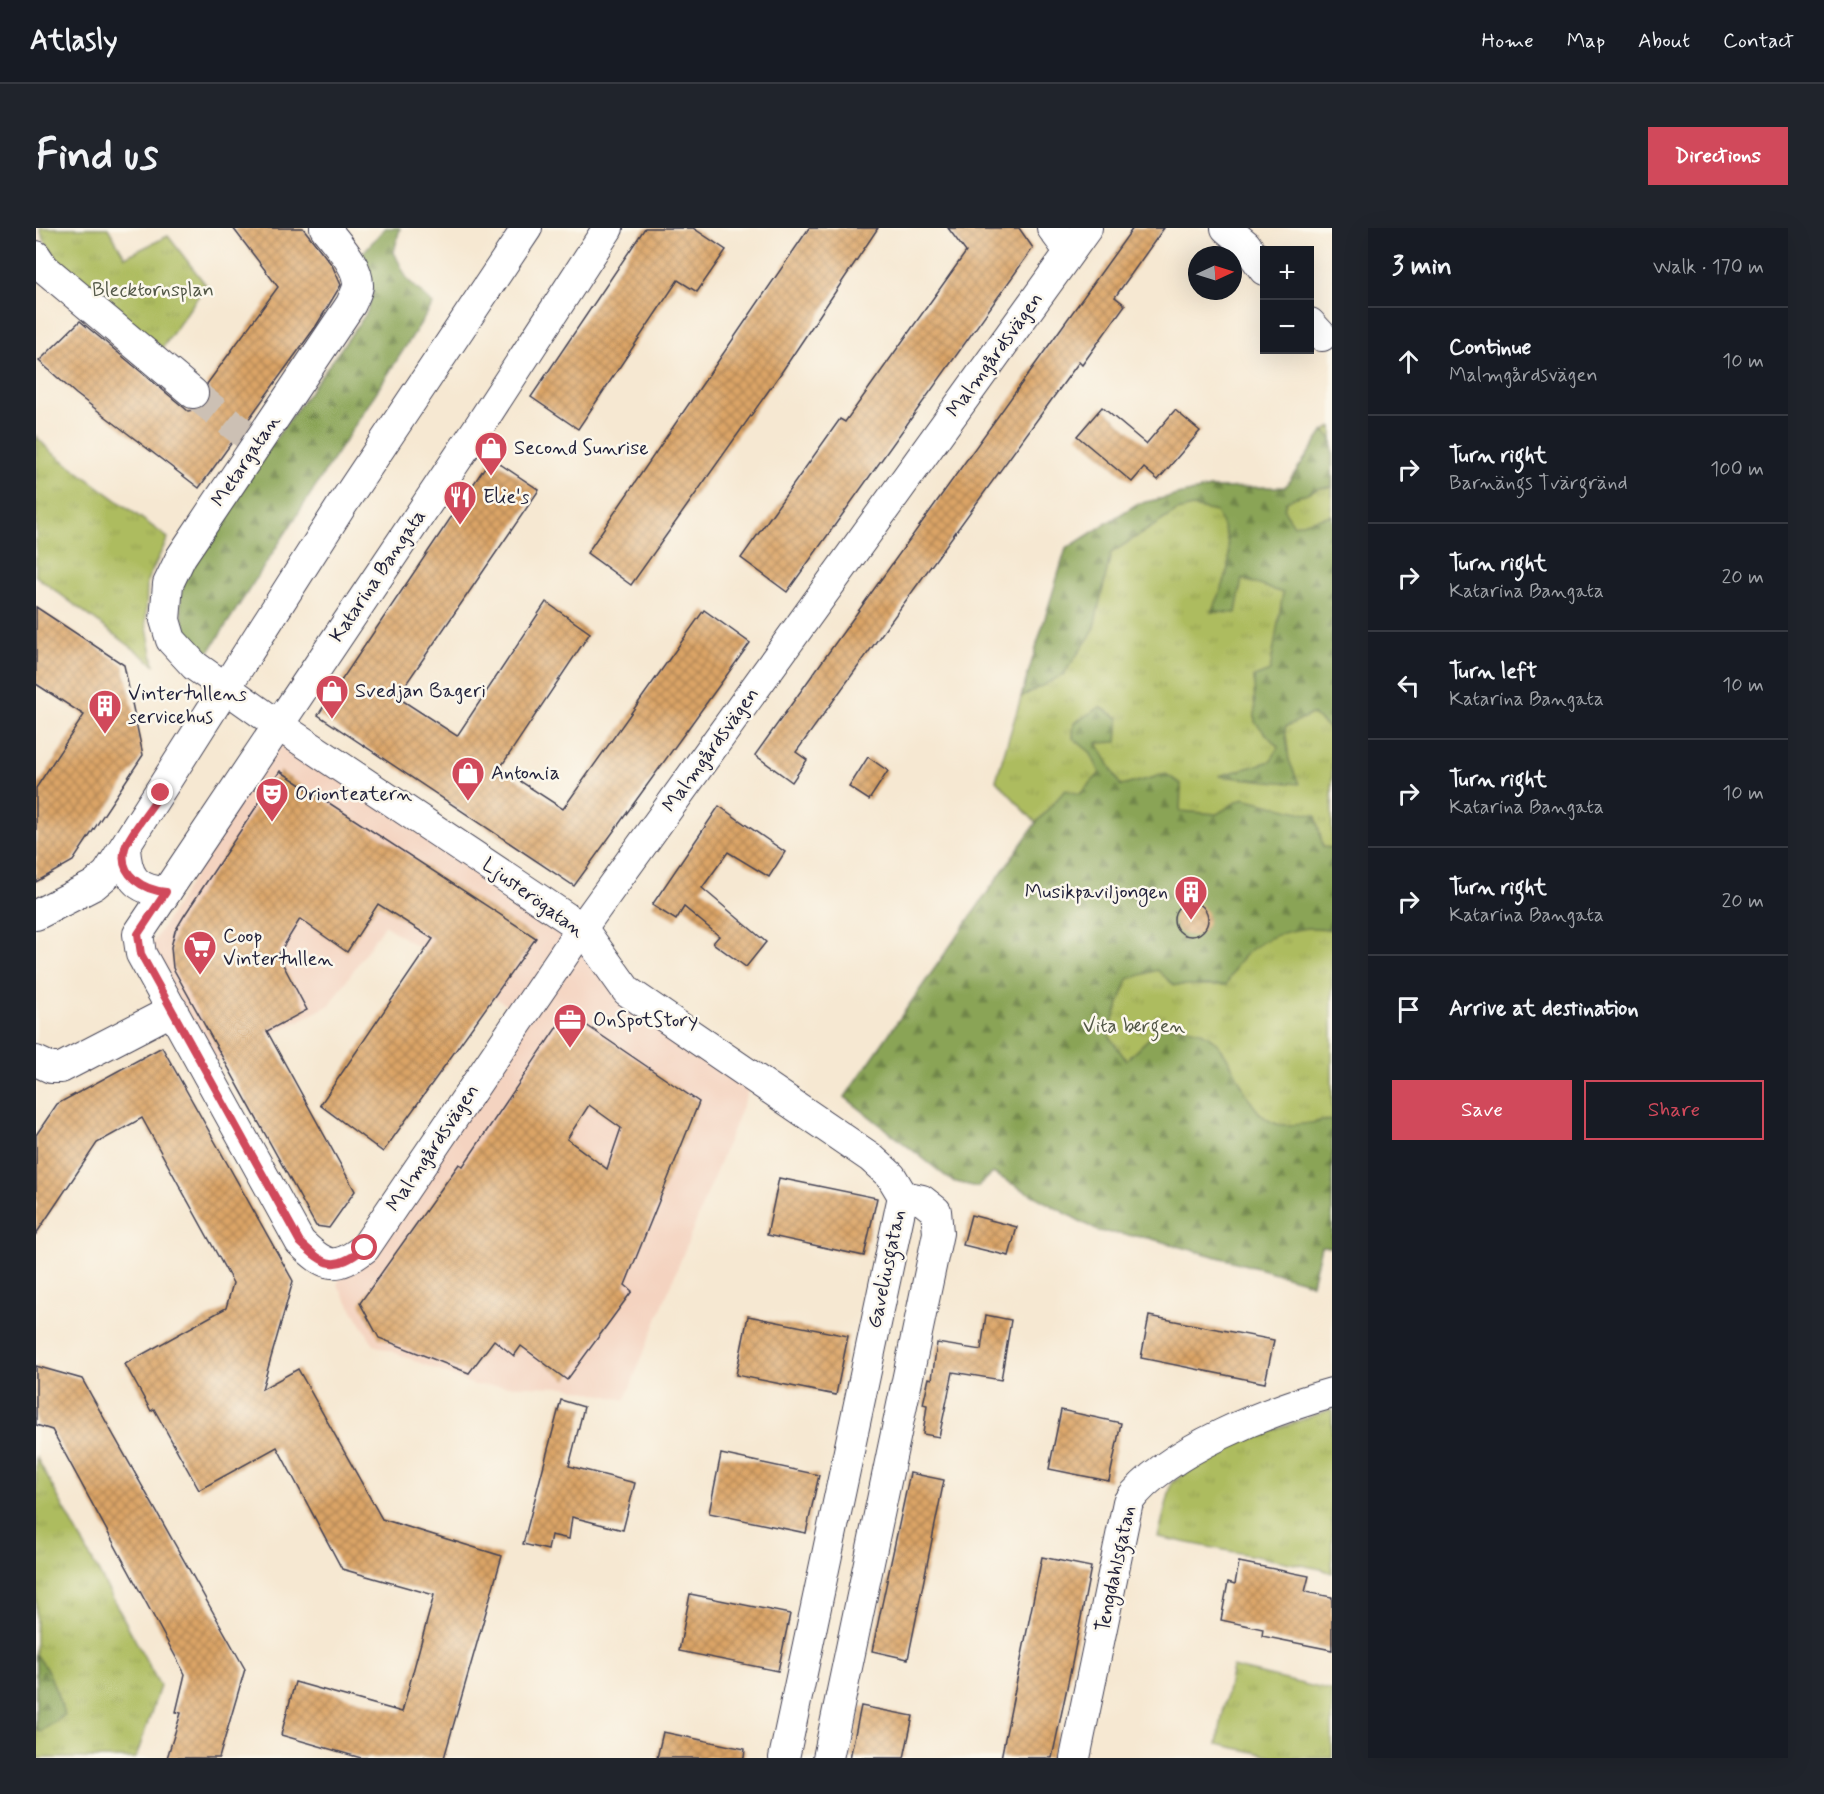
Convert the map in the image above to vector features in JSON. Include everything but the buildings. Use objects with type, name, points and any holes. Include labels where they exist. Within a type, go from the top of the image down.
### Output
[{"type":"street","name":"Metargatan","points":[[226,688],[195,666],[171,640],[165,620],[168,584],[181,557],[252,440],[351,304],[358,287],[357,275],[325,228]]},
{"type":"street","points":[[36,915],[94,885],[107,874],[342,505],[527,228]]},
{"type":"street","name":"Katarina Bangata","points":[[173,1010],[141,954],[138,934],[480,425],[608,228]]},
{"type":"street","points":[[1226,228],[1246,245],[1260,264]]},
{"type":"street","name":"Malmgårdsvägen","points":[[173,1010],[300,1242],[318,1259],[333,1265],[348,1261],[365,1248],[582,928],[1069,236]]},
{"type":"street","points":[[36,256],[44,268],[193,393]]},
{"type":"street","name":"Ljusterögatan","points":[[226,688],[582,928],[627,991],[870,1157],[891,1176],[903,1196]]},
{"type":"street","points":[[125,848],[126,869],[134,881],[150,891],[166,892]]},
{"type":"street","points":[[36,1061],[51,1068],[62,1068],[173,1010]]},
{"type":"street","name":"Gaveliusgatan","points":[[784,1758],[903,1196],[922,1200],[936,1211],[938,1233],[828,1758]]},
{"type":"street","name":"Tengdahlsgatan","points":[[1075,1758],[1128,1502],[1155,1473],[1216,1438],[1269,1415],[1332,1393]]},
{"type":"street","points":[[842,1477],[884,1487]]},
{"type":"shaded area","points":[[285,729],[582,923],[627,997],[752,1081],[625,1400],[566,1387],[474,1385],[374,1345],[337,1284],[519,1013],[384,925],[330,1005],[215,1062],[149,949]]},
{"type":"green space","name":"Blecktornsplan","points":[[40,228],[108,228],[125,257],[168,236],[206,285],[159,353],[91,294],[57,258],[45,242]]},
{"type":"green space","points":[[385,228],[400,228],[394,252],[407,279],[433,304],[205,658],[186,628],[181,602],[186,576],[199,544],[366,314],[372,284],[359,257]]},
{"type":"green space","name":"Vita bergen","points":[[1332,427],[1332,1247],[1321,1246],[1312,1283],[1149,1238],[1098,1231],[993,1173],[977,1187],[952,1181],[845,1097],[1036,823],[996,780],[1066,549],[1137,504],[1210,488],[1285,487],[1324,431]]},
{"type":"green space","points":[[1324,431],[1332,439],[1332,487],[1320,488],[1286,501],[1284,510],[1294,525],[1332,515],[1332,731],[1312,714],[1285,727],[1289,760],[1299,784],[1219,776],[1271,761],[1278,747],[1255,722],[1254,677],[1270,671],[1283,593],[1242,579],[1236,613],[1212,612],[1223,586],[1229,562],[1227,539],[1216,512],[1192,507],[1177,511],[1111,553],[1093,632],[1063,675],[1021,697],[1066,549],[1137,504],[1210,488],[1285,487]]},
{"type":"green space","points":[[36,436],[49,450],[168,538],[147,581],[146,622],[154,664],[36,576]]},
{"type":"green space","points":[[1100,707],[1119,718],[1117,742],[1097,743],[1121,786],[1166,774],[1181,784],[1180,811],[1217,814],[1243,798],[1316,816],[1323,847],[1332,848],[1332,930],[1309,928],[1273,937],[1252,949],[1240,960],[1226,985],[1174,985],[1157,970],[1128,979],[1108,1034],[1126,1060],[1163,1025],[1199,1031],[1212,1039],[1222,1050],[1246,1094],[1265,1117],[1283,1125],[1332,1120],[1332,1247],[1321,1246],[1312,1283],[1149,1238],[1098,1231],[993,1173],[977,1187],[952,1181],[845,1097],[1036,823],[1065,790],[1080,794],[1100,773],[1090,752],[1073,738],[1074,723]]},
{"type":"green space","points":[[1332,1409],[1332,1573],[1158,1537],[1172,1482],[1229,1446]]},
{"type":"green space","points":[[36,1456],[160,1686],[136,1758],[36,1758]]},
{"type":"green space","points":[[36,1654],[49,1673],[65,1715],[40,1732],[36,1726]]},
{"type":"green space","points":[[1232,1667],[1332,1691],[1332,1758],[1281,1758],[1217,1744]]},
{"type":"tunnel","points":[[193,393],[246,435]]},
{"type":"place","name":"Second Sunrise","points":[[491,477]]},
{"type":"place","name":"Elie's","points":[[460,526]]},
{"type":"place","name":"Svedjan Bageri","points":[[332,720]]},
{"type":"place","name":"Vintertullens servicehus","points":[[105,735]]},
{"type":"place","name":"Antonia","points":[[468,802]]},
{"type":"place","name":"Orionteatern","points":[[272,823]]},
{"type":"place","name":"Musikpaviljongen","points":[[1191,921]]},
{"type":"place","name":"Coop Vintertullen","points":[[200,976]]},
{"type":"place","name":"OnSpotStory","points":[[570,1049]]},
{"type":"route","points":[[161,793],[125,848],[126,869],[134,881],[150,891],[166,892],[138,934],[141,954],[300,1242],[318,1259],[333,1265],[348,1261],[365,1248]]}]
